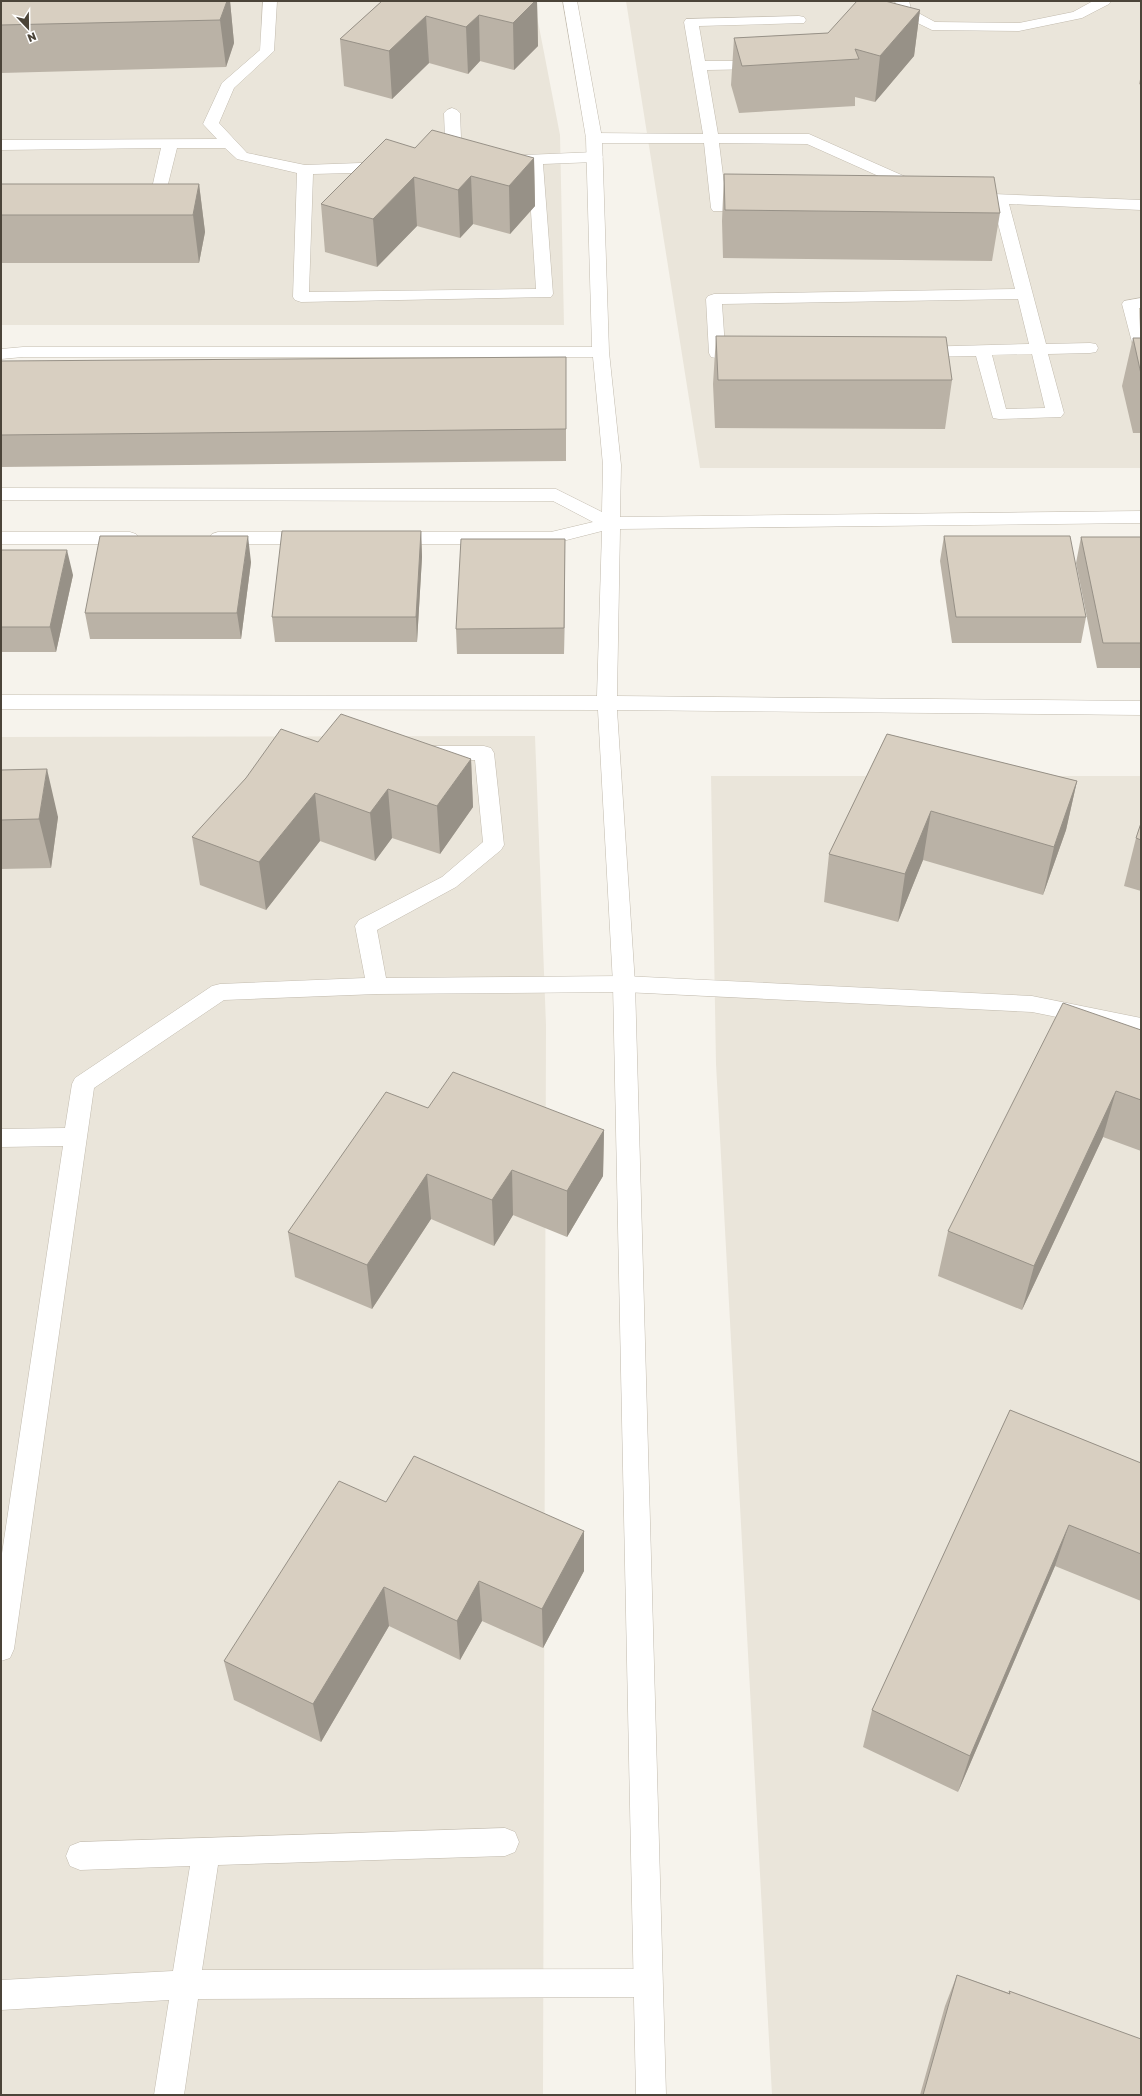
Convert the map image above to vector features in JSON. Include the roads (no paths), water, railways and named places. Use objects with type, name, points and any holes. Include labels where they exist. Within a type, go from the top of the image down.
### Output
[{"type":"street","points":[[270,1],[267,52],[226,86],[211,124],[242,156],[305,170],[399,166]]},
{"type":"street","points":[[570,1],[594,138],[602,352],[612,465],[607,703],[624,984],[651,2095]]},
{"type":"street","points":[[902,1],[904,12],[932,26],[1019,27],[1077,15],[1104,1]]},
{"type":"street","points":[[719,208],[711,138],[691,22],[799,20]]},
{"type":"street","points":[[752,21],[756,36]]},
{"type":"street","points":[[698,66],[764,65],[760,50]]},
{"type":"street","points":[[438,164],[461,163],[452,113]]},
{"type":"street","points":[[594,138],[808,139],[932,194]]},
{"type":"street","points":[[128,193],[159,193],[170,143]]},
{"type":"street","points":[[1,145],[230,143]]},
{"type":"street","points":[[491,162],[595,157]]},
{"type":"street","points":[[305,170],[301,297],[545,294],[535,160]]},
{"type":"street","points":[[717,192],[733,192]]},
{"type":"street","points":[[954,198],[1141,205]]},
{"type":"street","points":[[983,352],[998,414],[1055,413],[1000,199]]},
{"type":"street","points":[[749,353],[718,353],[714,298],[1025,294]]},
{"type":"street","points":[[1141,304],[1130,304],[1141,346]]},
{"type":"street","points":[[905,352],[983,352],[1090,348]]},
{"type":"street","points":[[1,354],[23,352],[602,352]]},
{"type":"street","points":[[1,494],[556,495],[610,523]]},
{"type":"street","points":[[376,538],[551,538],[610,523],[1141,517]]},
{"type":"street","points":[[1,538],[144,538]]},
{"type":"street","points":[[200,538],[328,538]]},
{"type":"street","points":[[1,702],[607,703],[1141,708]]},
{"type":"street","points":[[377,986],[366,926],[449,882],[494,845],[484,753],[405,753]]},
{"type":"street","points":[[1,1643],[83,1084],[220,992],[377,986],[624,984],[1032,1004],[1141,1026]]},
{"type":"street","points":[[1,1138],[76,1137]]},
{"type":"street","points":[[80,1856],[505,1842]]},
{"type":"street","points":[[169,2095],[206,1853]]},
{"type":"street","points":[[1,1995],[186,1985],[648,1983]]}]
